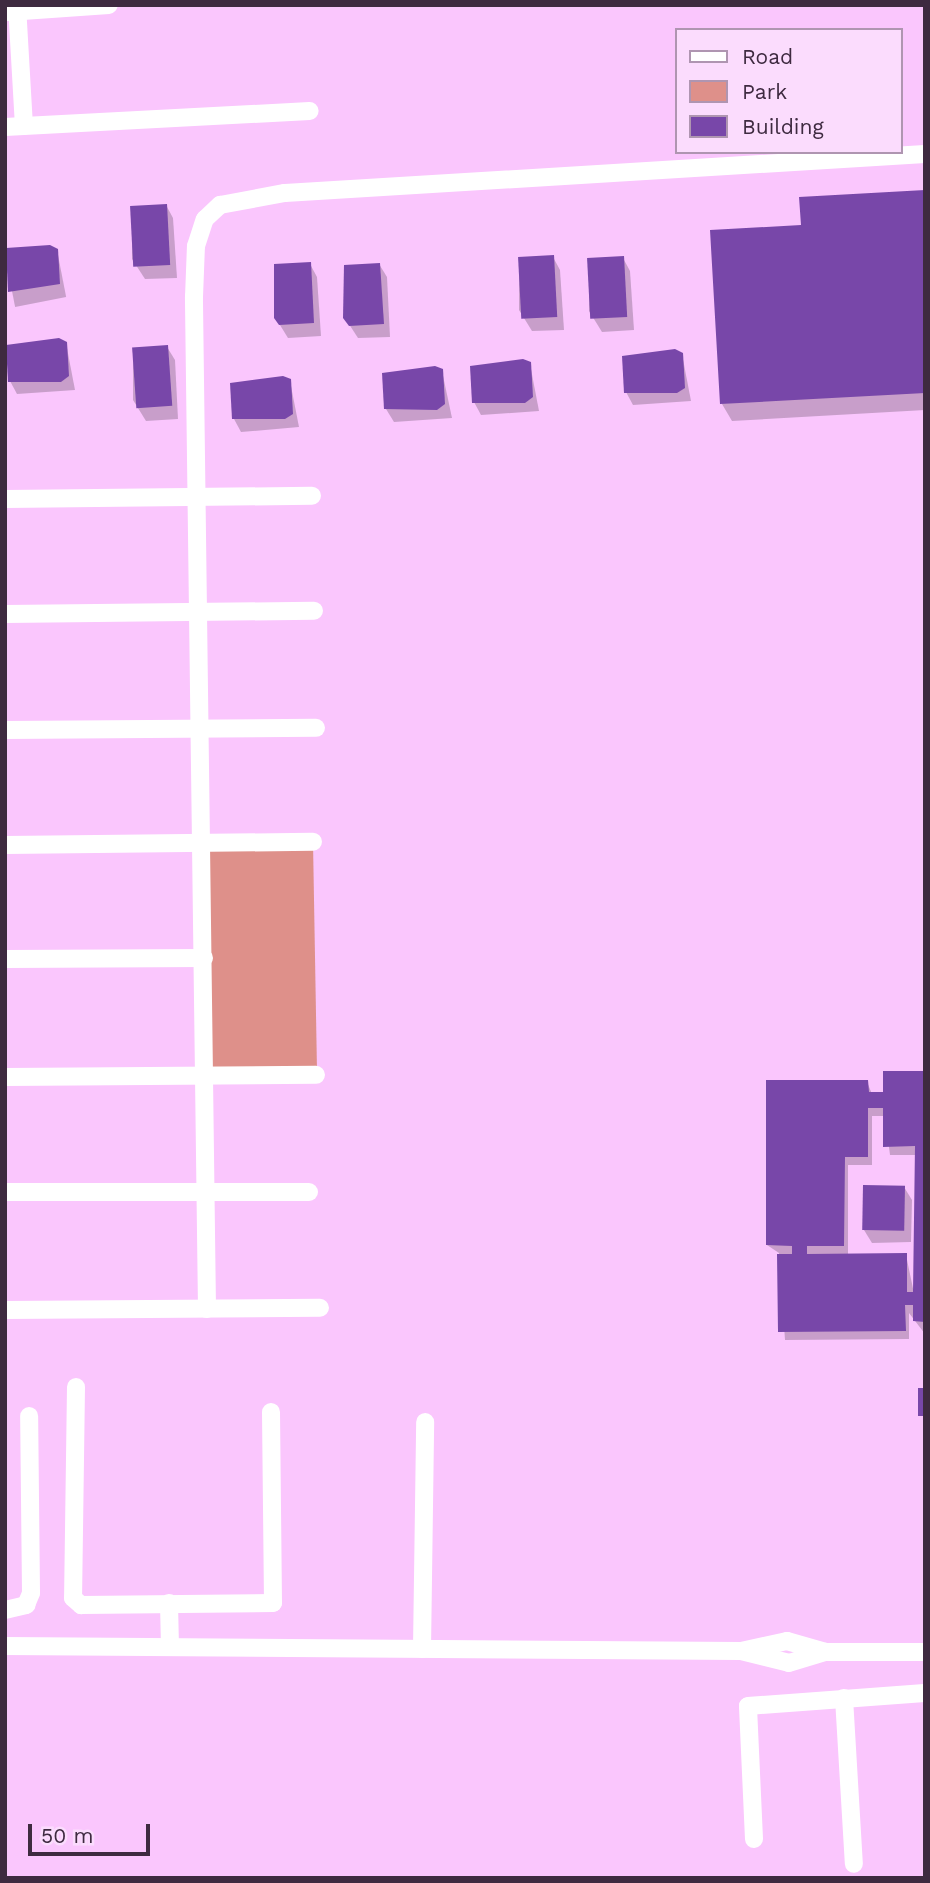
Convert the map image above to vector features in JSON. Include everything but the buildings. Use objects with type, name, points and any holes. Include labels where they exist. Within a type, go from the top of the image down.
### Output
[{"type":"street","points":[[24,126],[13,10],[109,5]]},
{"type":"street","points":[[5,127],[310,111]]},
{"type":"street","points":[[207,1309],[196,247],[205,219],[220,205],[351,188],[925,154]]},
{"type":"street","points":[[5,499],[312,496]]},
{"type":"street","points":[[5,614],[314,611]]},
{"type":"street","points":[[5,730],[316,728]]},
{"type":"street","points":[[5,845],[313,842]]},
{"type":"street","points":[[5,959],[204,958]]},
{"type":"street","points":[[5,1077],[316,1075]]},
{"type":"street","points":[[5,1192],[309,1192]]},
{"type":"street","points":[[5,1310],[320,1308]]},
{"type":"street","points":[[76,1387],[73,1598],[81,1605],[273,1603],[271,1412]]},
{"type":"street","points":[[5,1610],[26,1605],[31,1593],[29,1416]]},
{"type":"street","points":[[422,1649],[425,1422]]},
{"type":"street","points":[[169,1603],[170,1646]]},
{"type":"street","points":[[5,1646],[741,1651],[789,1663],[825,1652],[925,1651]]},
{"type":"street","points":[[754,1839],[748,1706],[925,1693]]},
{"type":"street","points":[[844,1698],[854,1864]]},
{"type":"green space","points":[[313,842],[317,1075],[206,1077],[202,844]]}]
